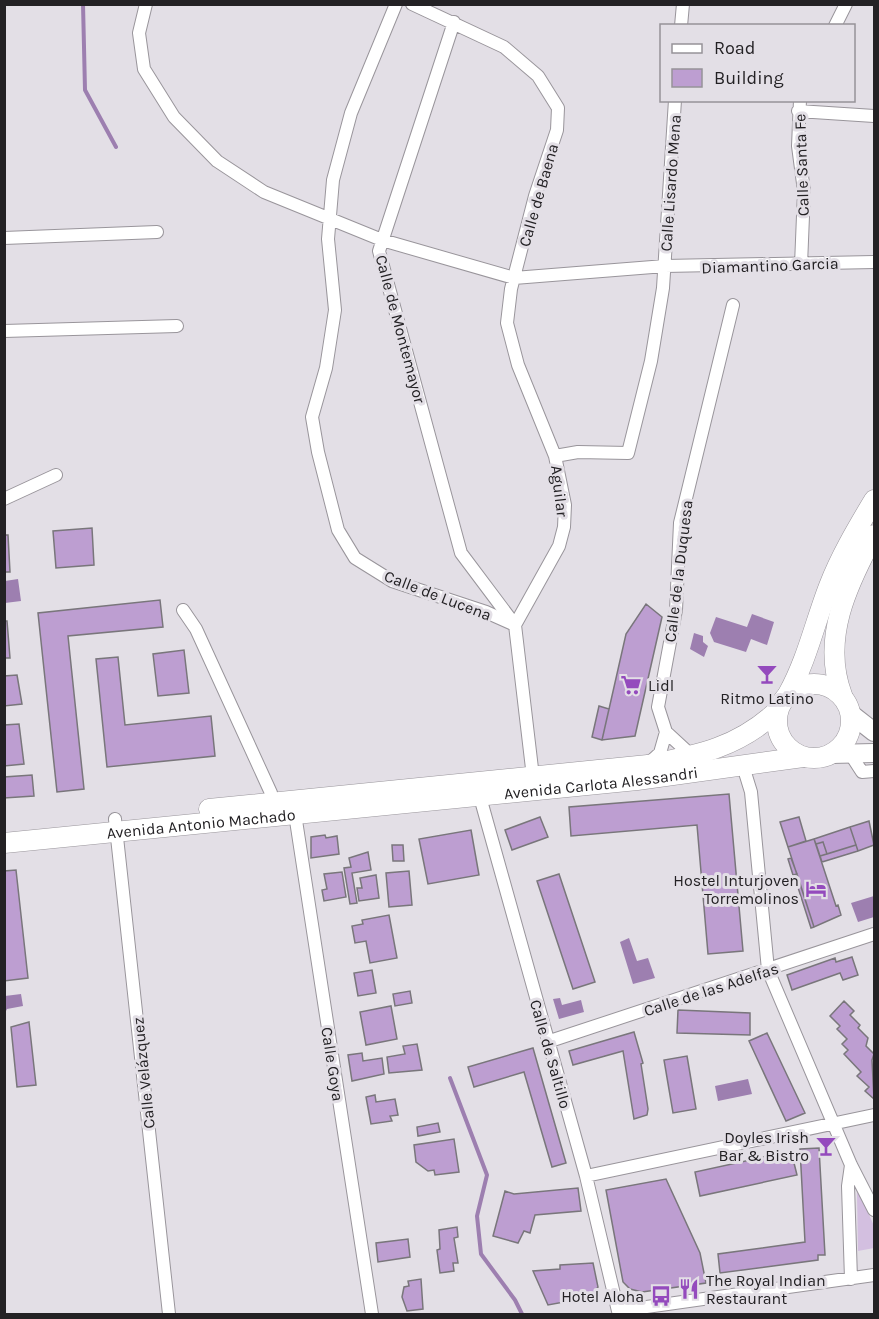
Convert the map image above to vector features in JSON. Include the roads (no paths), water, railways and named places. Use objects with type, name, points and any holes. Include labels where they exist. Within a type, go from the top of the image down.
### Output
[{"type":"main road","points":[[874,500],[852,536],[830,584],[798,676],[783,702],[777,722],[785,743],[803,757],[874,753]]},
{"type":"main road","points":[[874,535],[846,591],[837,623],[833,654],[834,676],[851,714],[874,732]]},
{"type":"main road","points":[[783,702],[809,684],[832,688],[842,695]]},
{"type":"main road","name":"Avenida Carlota Alessandri","points":[[398,797],[533,777],[648,765],[692,756],[741,740],[783,702]]},
{"type":"main road","points":[[831,754],[848,738],[851,714]]},
{"type":"main road","name":"Avenida Carlota Alessandri","points":[[398,797],[480,797],[803,757]]},
{"type":"main road","name":"Avenida Antonio Machado","points":[[4,843],[272,802],[398,797]]},
{"type":"main road","name":"Avenida Antonio Machado","points":[[4,830],[295,814],[398,797]]},
{"type":"street","points":[[146,4],[139,33],[144,69],[174,117],[217,161],[264,192],[382,240],[514,278]]},
{"type":"street","points":[[329,218],[333,180],[343,140],[374,52],[396,4]]},
{"type":"street","name":"Calle de Baena","points":[[412,4],[504,47],[538,76],[558,108],[557,130],[514,278],[507,323],[518,364],[555,456]]},
{"type":"street","points":[[681,24],[683,4]]},
{"type":"street","points":[[835,24],[846,4]]},
{"type":"street","name":"Calle de Montemayor","points":[[454,22],[379,251],[461,553],[515,625]]},
{"type":"street","name":"Calle Lisardo Mena","points":[[665,266],[663,246],[675,102]]},
{"type":"street","points":[[799,106],[874,116]]},
{"type":"street","name":"Calle Santa Fe","points":[[799,106],[798,146],[804,191],[801,265]]},
{"type":"street","name":"Calle de Lucena","points":[[329,218],[328,239],[335,310],[326,368],[312,417],[318,452],[338,530],[355,558],[392,581],[486,612],[515,625]]},
{"type":"street","points":[[4,238],[157,232]]},
{"type":"street","name":"Diamantino Garcia","points":[[514,278],[665,266],[874,262]]},
{"type":"street","name":"Aguilar","points":[[515,625],[559,546],[564,527],[565,505],[555,456],[578,452],[628,453],[651,361],[665,266]]},
{"type":"street","name":"Calle de la Duquesa","points":[[666,732],[658,707],[676,610],[681,523],[733,305]]},
{"type":"street","points":[[4,332],[177,326]]},
{"type":"street","points":[[4,499],[56,475]]},
{"type":"street","points":[[183,610],[196,629],[271,793],[272,802]]},
{"type":"street","points":[[515,625],[533,777]]},
{"type":"street","points":[[648,765],[660,753],[666,732],[692,756]]},
{"type":"street","points":[[851,755],[862,772],[874,771]]},
{"type":"street","points":[[743,766],[751,792],[768,970],[851,1165],[874,1210]]},
{"type":"street","name":"Calle de Saltillo","points":[[480,797],[586,1176],[618,1311],[851,1279]]},
{"type":"street","name":"Calle Goya","points":[[295,814],[372,1314]]},
{"type":"street","name":"Calle Velázquez","points":[[116,825],[169,1314]]},
{"type":"street","name":"Calle de las Adelfas","points":[[547,1042],[874,934]]},
{"type":"street","points":[[586,1176],[874,1115]]},
{"type":"street","points":[[851,1165],[848,1186],[851,1279],[874,1275]]},
{"type":"waterway","points":[[83,4],[85,90],[116,147]]},
{"type":"waterway","points":[[450,1078],[487,1175],[477,1216],[481,1254],[515,1300],[522,1314]]},
{"type":"place","name":"Ritmo Latino","points":[[767,674]]},
{"type":"place","name":"Lidl","points":[[631,685]]},
{"type":"place","name":"Hostel Inturjoven Torremolinos","points":[[816,889]]},
{"type":"place","name":"Doyles Irish Bar & Bistro","points":[[826,1146]]},
{"type":"place","name":"The Royal Indian Restaurant","points":[[689,1289]]},
{"type":"place","name":"Hotel Aloha","points":[[661,1296]]}]
